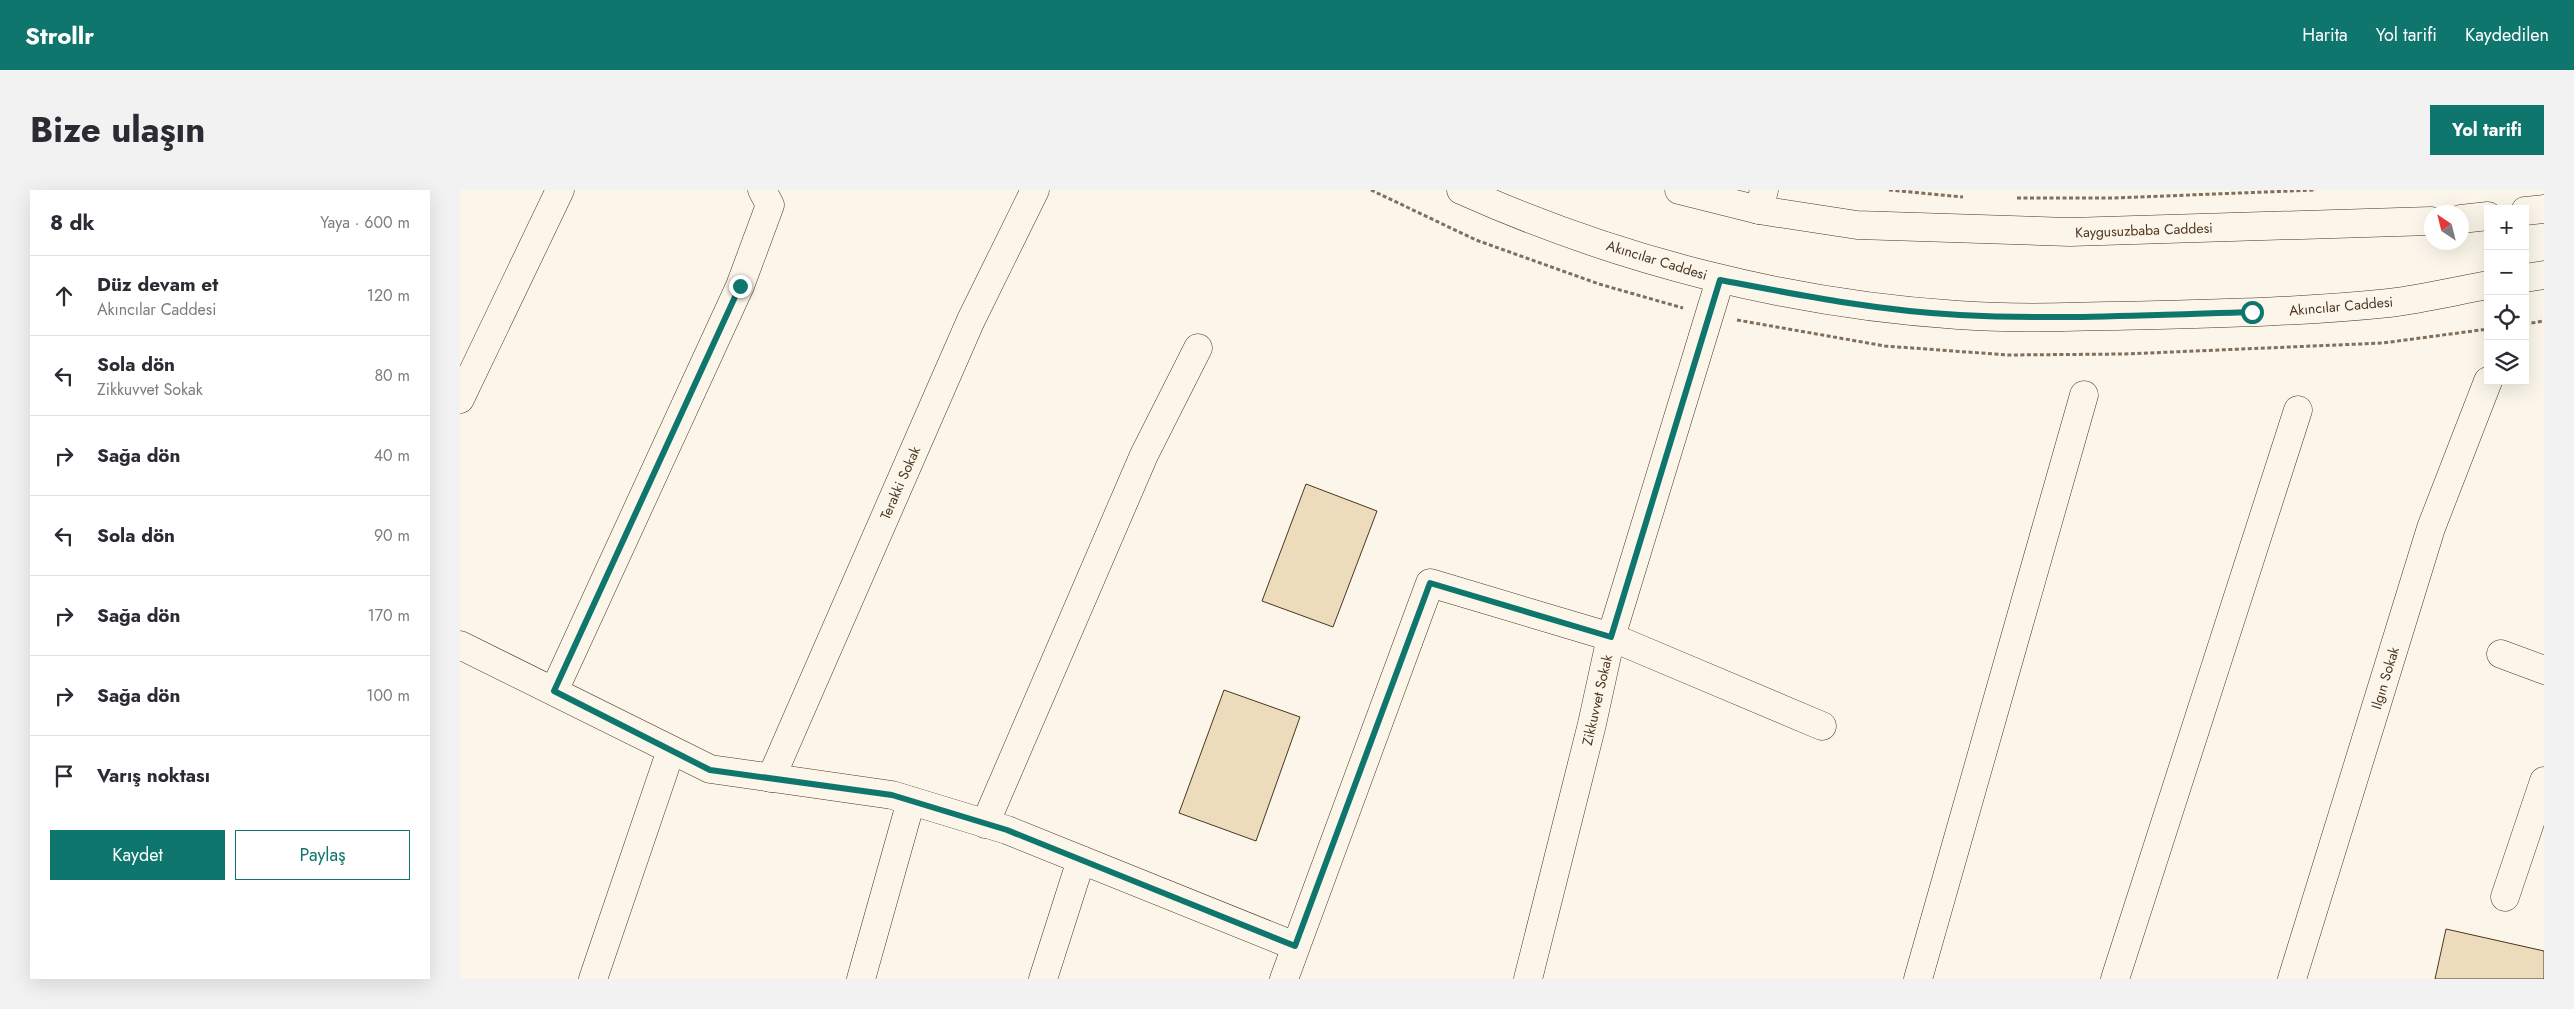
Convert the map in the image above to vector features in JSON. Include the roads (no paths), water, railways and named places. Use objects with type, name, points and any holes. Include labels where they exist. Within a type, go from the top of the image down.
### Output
[{"type":"street","points":[[460,399],[560,190]]},
{"type":"street","points":[[554,691],[740,286],[770,206],[762,190]]},
{"type":"street","name":"Terakki Sokak","points":[[772,778],[971,320],[1035,190]]},
{"type":"street","name":"Akıncılar Caddesi","points":[[1461,190],[1577,236],[1720,280],[1834,302],[1959,315],[2097,316],[2252,312],[2390,302],[2484,286]]},
{"type":"street","points":[[1679,190],[1762,200]]},
{"type":"street","name":"Kaygusuzbaba Caddesi","points":[[1762,200],[1857,226],[2070,232],[2424,221]]},
{"type":"street","points":[[2529,211],[2544,209]]},
{"type":"street","points":[[2469,218],[2484,216]]},
{"type":"street","name":"Zikkuvvet Sokak","points":[[1528,979],[1592,724],[1611,637],[1720,280]]},
{"type":"street","points":[[985,824],[1144,455],[1198,348]]},
{"type":"street","name":"Ilgın Sokak","points":[[2292,979],[2431,528],[2486,385]]},
{"type":"street","points":[[1918,979],[2084,395]]},
{"type":"street","points":[[2115,979],[2298,410]]},
{"type":"street","points":[[1284,979],[1430,583],[1611,637],[1822,726]]},
{"type":"street","points":[[460,645],[710,770],[892,795],[985,824],[1081,860],[1295,946]]},
{"type":"street","points":[[2501,654],[2544,670]]},
{"type":"street","points":[[593,979],[671,750]]},
{"type":"street","points":[[2504,897],[2544,781]]},
{"type":"street","points":[[862,979],[910,801]]},
{"type":"street","points":[[1043,979],[1081,860]]}]
